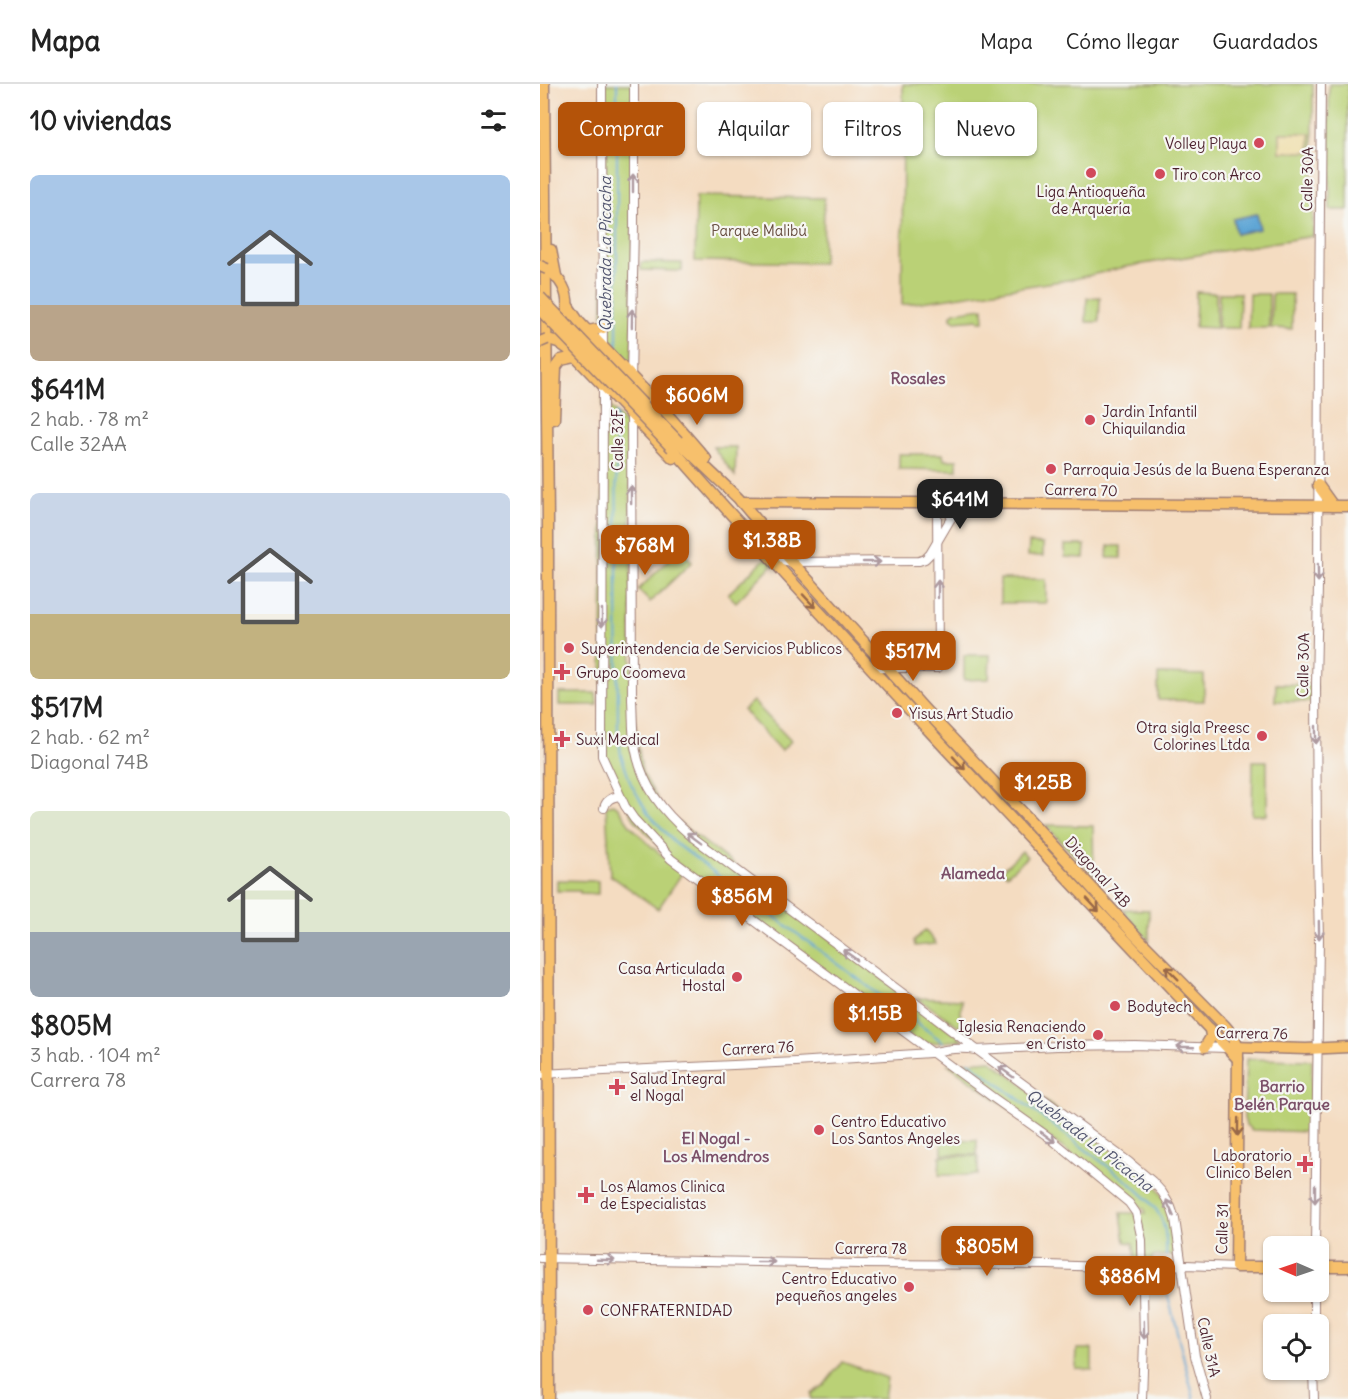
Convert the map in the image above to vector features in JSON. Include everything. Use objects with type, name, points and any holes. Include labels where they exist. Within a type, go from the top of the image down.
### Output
[{"type":"main road","points":[[544,84],[548,521],[544,1258],[549,1399]]},
{"type":"main road","points":[[544,107],[551,158],[552,255],[548,271],[564,287],[568,306],[575,316],[667,414],[740,500]]},
{"type":"main road","name":"Diagonal 74B","points":[[540,297],[675,444],[743,529],[871,669],[1146,966],[1234,1051]]},
{"type":"main road","points":[[545,340],[556,333],[562,325],[568,306]]},
{"type":"main road","name":"Diagonal 74B","points":[[540,310],[675,444],[740,500],[888,669],[1135,935],[1228,1029],[1236,1041],[1234,1051]]},
{"type":"main road","points":[[588,331],[603,327]]},
{"type":"main road","points":[[545,340],[563,345],[743,529]]},
{"type":"main road","points":[[548,521],[553,471],[555,372],[561,360],[575,357]]},
{"type":"main road","points":[[619,403],[631,392]]},
{"type":"main road","points":[[649,433],[655,420],[667,414]]},
{"type":"main road","points":[[1318,485],[1333,506]]},
{"type":"main road","name":"Carrera 70","points":[[740,500],[1158,506],[1348,506]]},
{"type":"main road","points":[[1205,1047],[1211,1037],[1210,1029]]},
{"type":"main road","name":"Carrera 76","points":[[1234,1051],[1348,1047]]},
{"type":"main road","name":"Calle 31","points":[[1234,1051],[1236,1266]]},
{"type":"main road","name":"Carrera 78","points":[[1236,1266],[1263,1267]]},
{"type":"main road","points":[[1329,1267],[1348,1267]]},
{"type":"street","name":"Calle 32F","points":[[602,84],[602,756],[620,796]]},
{"type":"street","name":"Calle 32F","points":[[634,84],[631,376],[632,700],[635,747],[642,772],[652,794],[665,812],[691,836],[969,1050]]},
{"type":"street","name":"Calle 30A","points":[[1315,1236],[1319,939],[1316,702],[1321,84]]},
{"type":"street","points":[[871,669],[938,668],[937,503]]},
{"type":"street","points":[[762,550],[781,560],[792,562],[926,560],[960,503]]},
{"type":"street","points":[[604,808],[610,798],[620,796],[634,819],[671,859],[939,1053],[1064,1149],[1129,1203],[1140,1228],[1144,1341],[1142,1399]]},
{"type":"street","name":"Carrera 76","points":[[544,1074],[1057,1046],[1135,1045],[1205,1047],[1234,1051]]},
{"type":"street","name":"Calle 31A","points":[[969,1050],[1109,1146],[1162,1192],[1173,1213],[1178,1234],[1195,1356],[1207,1399]]},
{"type":"street","name":"Carrera 78","points":[[544,1258],[859,1264],[1236,1266]]},
{"type":"street","points":[[1313,1380],[1314,1399]]},
{"type":"green space","points":[[602,84],[634,84],[634,102],[602,102]]},
{"type":"green space","points":[[903,84],[1313,84],[1313,236],[1125,267],[1074,279],[902,305],[903,156],[923,156],[923,102],[903,102]]},
{"type":"green space","points":[[1329,84],[1348,84],[1348,210],[1330,210]]},
{"type":"green space","points":[[602,156],[633,156],[632,365],[603,340]]},
{"type":"green space","name":"Parque Malibú","points":[[696,196],[824,198],[823,263],[695,261]]},
{"type":"green space","points":[[641,262],[682,263],[682,271],[641,270]]},
{"type":"green space","points":[[1196,292],[1216,293],[1216,328],[1195,327]]},
{"type":"green space","points":[[1219,293],[1240,293],[1239,328],[1218,328]]},
{"type":"green space","points":[[1249,294],[1269,294],[1269,328],[1248,328]]},
{"type":"green space","points":[[1272,294],[1292,294],[1292,329],[1271,328]]},
{"type":"green space","points":[[1100,297],[1099,322],[1086,322],[1087,298]]},
{"type":"green space","points":[[983,308],[984,321],[978,319],[955,321],[951,318],[954,312]]},
{"type":"green space","points":[[603,398],[630,430],[632,700],[642,772],[665,812],[963,1040],[921,1044],[671,859],[634,819],[602,756]]},
{"type":"green space","points":[[713,447],[736,447],[735,476]]},
{"type":"green space","points":[[899,454],[943,454],[944,460],[957,460],[957,470],[899,469]]},
{"type":"green space","points":[[1029,543],[1043,544],[1043,556],[1028,556]]},
{"type":"green space","points":[[1065,545],[1085,545],[1084,558],[1065,557]]},
{"type":"green space","points":[[1108,546],[1121,546],[1121,558],[1107,558]]},
{"type":"green space","points":[[680,549],[692,562],[650,602],[638,590]]},
{"type":"green space","points":[[767,557],[773,564],[736,602],[728,594]]},
{"type":"green space","points":[[1000,579],[1046,579],[1046,603],[1000,603]]},
{"type":"green space","points":[[964,655],[990,655],[989,679],[964,680]]},
{"type":"green space","points":[[1158,674],[1204,675],[1204,701],[1158,700]]},
{"type":"green space","points":[[1276,684],[1316,685],[1316,702],[1275,701]]},
{"type":"green space","points":[[559,693],[596,693],[597,705],[559,705]]},
{"type":"green space","points":[[753,701],[791,741],[781,751],[743,710]]},
{"type":"green space","points":[[1253,761],[1267,761],[1267,815],[1252,815]]},
{"type":"green space","points":[[612,804],[617,806],[630,825],[652,847],[683,872],[658,909],[610,875],[606,806]]},
{"type":"green space","points":[[1045,825],[1093,826],[1094,876]]},
{"type":"green space","points":[[1022,851],[1027,857],[1007,875],[1002,870]]},
{"type":"green space","points":[[557,880],[598,881],[598,894],[557,891]]},
{"type":"green space","points":[[1122,909],[1149,910],[1149,941]]},
{"type":"green space","points":[[925,930],[936,944],[915,946],[914,941]]},
{"type":"green space","points":[[917,998],[962,1000],[960,1027]]},
{"type":"green space","points":[[1246,1059],[1312,1060],[1310,1132],[1252,1130],[1246,1125],[1244,1118]]},
{"type":"green space","points":[[990,1060],[1152,1181],[1171,1208],[1181,1255],[1152,1256],[1152,1260],[1136,1259],[1133,1243],[1125,1242],[1121,1213],[1146,1213],[1145,1210],[948,1064]]},
{"type":"green space","points":[[942,1139],[977,1140],[977,1155],[942,1154]]},
{"type":"green space","points":[[940,1156],[978,1156],[978,1175],[939,1175]]},
{"type":"green space","points":[[1077,1349],[1092,1349],[1092,1370],[1076,1369]]},
{"type":"green space","points":[[842,1362],[887,1378],[884,1399],[811,1399],[811,1394],[824,1385]]},
{"type":"sand","points":[[1280,133],[1310,133],[1310,152],[1280,152]]},
{"type":"water","points":[[1257,214],[1260,229],[1236,234],[1233,219]]},
{"type":"waterway","name":"Quebrada La Picacha","points":[[617,84],[617,352]]},
{"type":"waterway","name":"Quebrada La Picacha","points":[[616,413],[618,732],[621,755],[631,784],[648,813],[675,843],[943,1042]]},
{"type":"waterway","name":"Quebrada La Picacha","points":[[969,1062],[1130,1183],[1147,1199],[1163,1222],[1166,1256]]},
{"type":"waterway","name":"Quebrada La Picacha","points":[[1165,1275],[1167,1292],[1194,1399]]},
{"type":"place","name":"Volley Playa","points":[[1259,143]]},
{"type":"place","name":"Liga Antioqueña de Arquería","points":[[1091,173]]},
{"type":"place","name":"Tiro con Arco","points":[[1160,174]]},
{"type":"place","name":"Jardin Infantil Chiquilandia","points":[[1090,420]]},
{"type":"place","name":"Parroquia Jesús de la Buena Esperanza","points":[[1051,469]]},
{"type":"place","name":"Superintendencia de Servicios Publicos","points":[[569,648]]},
{"type":"place","name":"Grupo Coomeva","points":[[562,672]]},
{"type":"place","name":"Yisus Art Studio","points":[[897,713]]},
{"type":"place","name":"Otra sigla Preesc Colorines Ltda","points":[[1262,736]]},
{"type":"place","name":"Suxi Medical","points":[[562,739]]},
{"type":"place","name":"Casa Articulada Hostal","points":[[737,977]]},
{"type":"place","name":"Bodytech","points":[[1115,1006]]},
{"type":"place","name":"Iglesia Renaciendo en Cristo","points":[[1098,1035]]},
{"type":"place","name":"Salud Integral el Nogal","points":[[617,1087]]},
{"type":"place","name":"Centro Educativo Los Santos Angeles","points":[[819,1130]]},
{"type":"place","name":"Laboratorio Clinico Belen","points":[[1305,1164]]},
{"type":"place","name":"Los Alamos Clinica de Especialistas","points":[[586,1195]]},
{"type":"place","name":"Centro Educativo pequeños angeles","points":[[909,1287]]},
{"type":"place","name":"CONFRATERNIDAD","points":[[588,1310]]},
{"type":"district","name":"Rosales","points":[[918,378]]},
{"type":"district","name":"Alameda","points":[[973,873]]},
{"type":"district","name":"Barrio Belén Parque","points":[[1282,1095]]},
{"type":"district","name":"El Nogal - Los Almendros","points":[[716,1147]]}]
